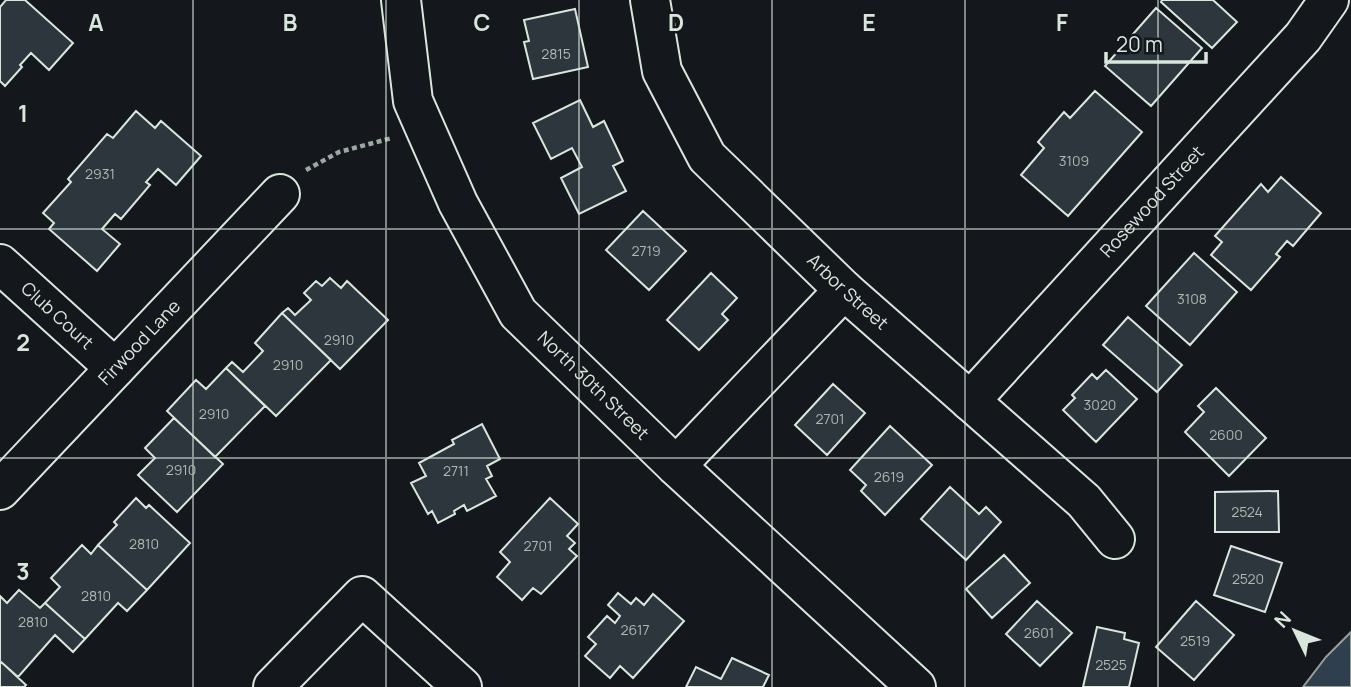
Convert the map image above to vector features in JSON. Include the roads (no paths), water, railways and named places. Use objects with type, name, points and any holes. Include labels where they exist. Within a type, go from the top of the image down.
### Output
[{"type":"street","name":"North 30th Street","points":[[401,0],[413,101],[458,203],[518,313],[676,466],[916,687]]},
{"type":"street","name":"Arbor Street","points":[[650,0],[662,71],[707,157],[844,290],[1084,501],[1115,539]]},
{"type":"street","name":"Rosewood Street","points":[[970,401],[1303,37],[1329,0]]},
{"type":"street","name":"Firwood Lane","points":[[0,491],[280,194]]},
{"type":"street","name":"Club Court","points":[[0,264],[116,368]]},
{"type":"street","points":[[676,466],[844,290]]},
{"type":"street","points":[[273,687],[362,596],[462,687]]},
{"type":"water","points":[[1351,632],[1351,687],[1303,687],[1326,657]]}]
